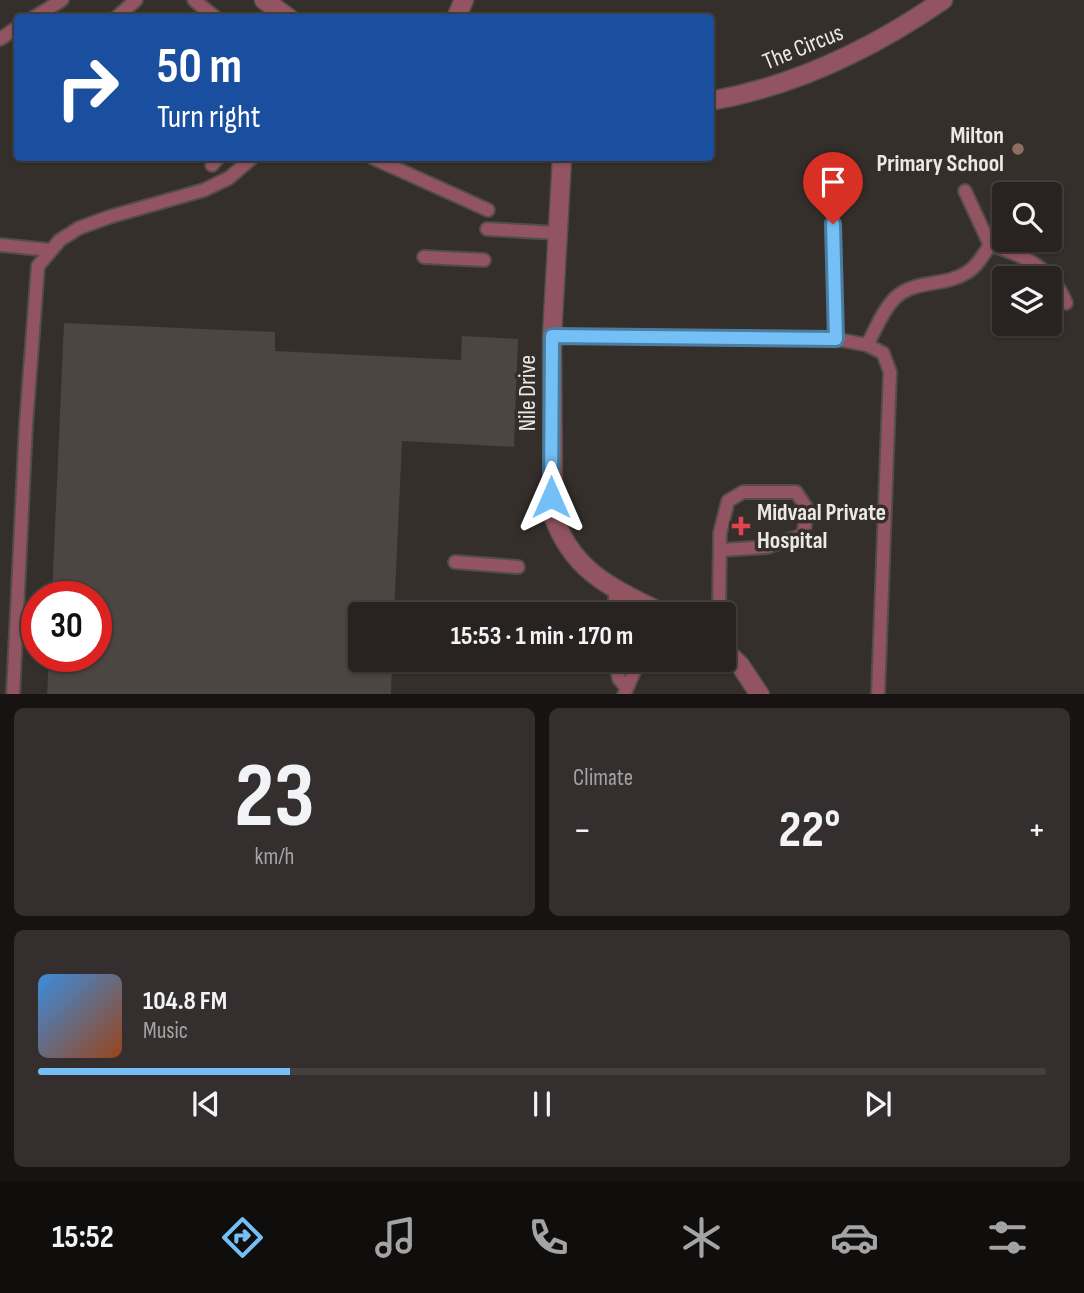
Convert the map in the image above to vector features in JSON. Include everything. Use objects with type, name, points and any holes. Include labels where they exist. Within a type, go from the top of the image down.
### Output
[{"type":"street","points":[[264,0],[283,14]]},
{"type":"street","name":"The Circus","points":[[714,100],[757,91],[829,67],[894,32],[943,0]]},
{"type":"street","name":"Nile Drive","points":[[562,161],[552,336],[553,515],[562,540],[573,557],[591,573],[641,602]]},
{"type":"street","points":[[736,661],[759,694]]},
{"type":"lane","points":[[39,14],[62,0]]},
{"type":"lane","points":[[121,14],[135,0]]},
{"type":"lane","points":[[194,0],[211,14]]},
{"type":"lane","points":[[13,694],[38,266],[49,250],[79,229],[109,217],[204,191],[229,178],[249,161]]},
{"type":"lane","points":[[380,161],[488,210]]},
{"type":"lane","points":[[965,191],[990,245],[1026,256],[1058,284],[1066,303]]},
{"type":"lane","points":[[833,224],[836,339]]},
{"type":"lane","points":[[487,229],[558,233]]},
{"type":"lane","points":[[0,245],[49,250]]},
{"type":"lane","points":[[867,345],[885,311],[896,297],[915,286],[964,275],[977,264],[990,245]]},
{"type":"lane","points":[[425,257],[484,260]]},
{"type":"lane","points":[[552,336],[836,339],[867,345],[883,353],[890,372],[878,694]]},
{"type":"lane","points":[[719,602],[720,533],[728,501],[743,492],[796,492],[808,510],[803,535],[767,547],[721,550]]},
{"type":"lane","points":[[455,562],[517,567]]},
{"type":"lane","points":[[615,602],[616,588]]},
{"type":"lane","points":[[618,672],[625,691]]},
{"type":"lane","points":[[625,691],[634,672]]},
{"type":"building","points":[[64,323],[275,332],[275,351],[461,360],[462,336],[518,339],[514,447],[402,441],[395,602],[348,602],[348,672],[392,672],[391,694],[47,694],[48,672],[112,672],[112,581],[53,581]]},
{"type":"place","name":"Milton Primary School","points":[[1018,149]]},
{"type":"place","name":"Midvaal Private Hospital","points":[[741,526]]},
{"type":"route","points":[[551,497],[552,336],[836,339],[833,224]]}]
